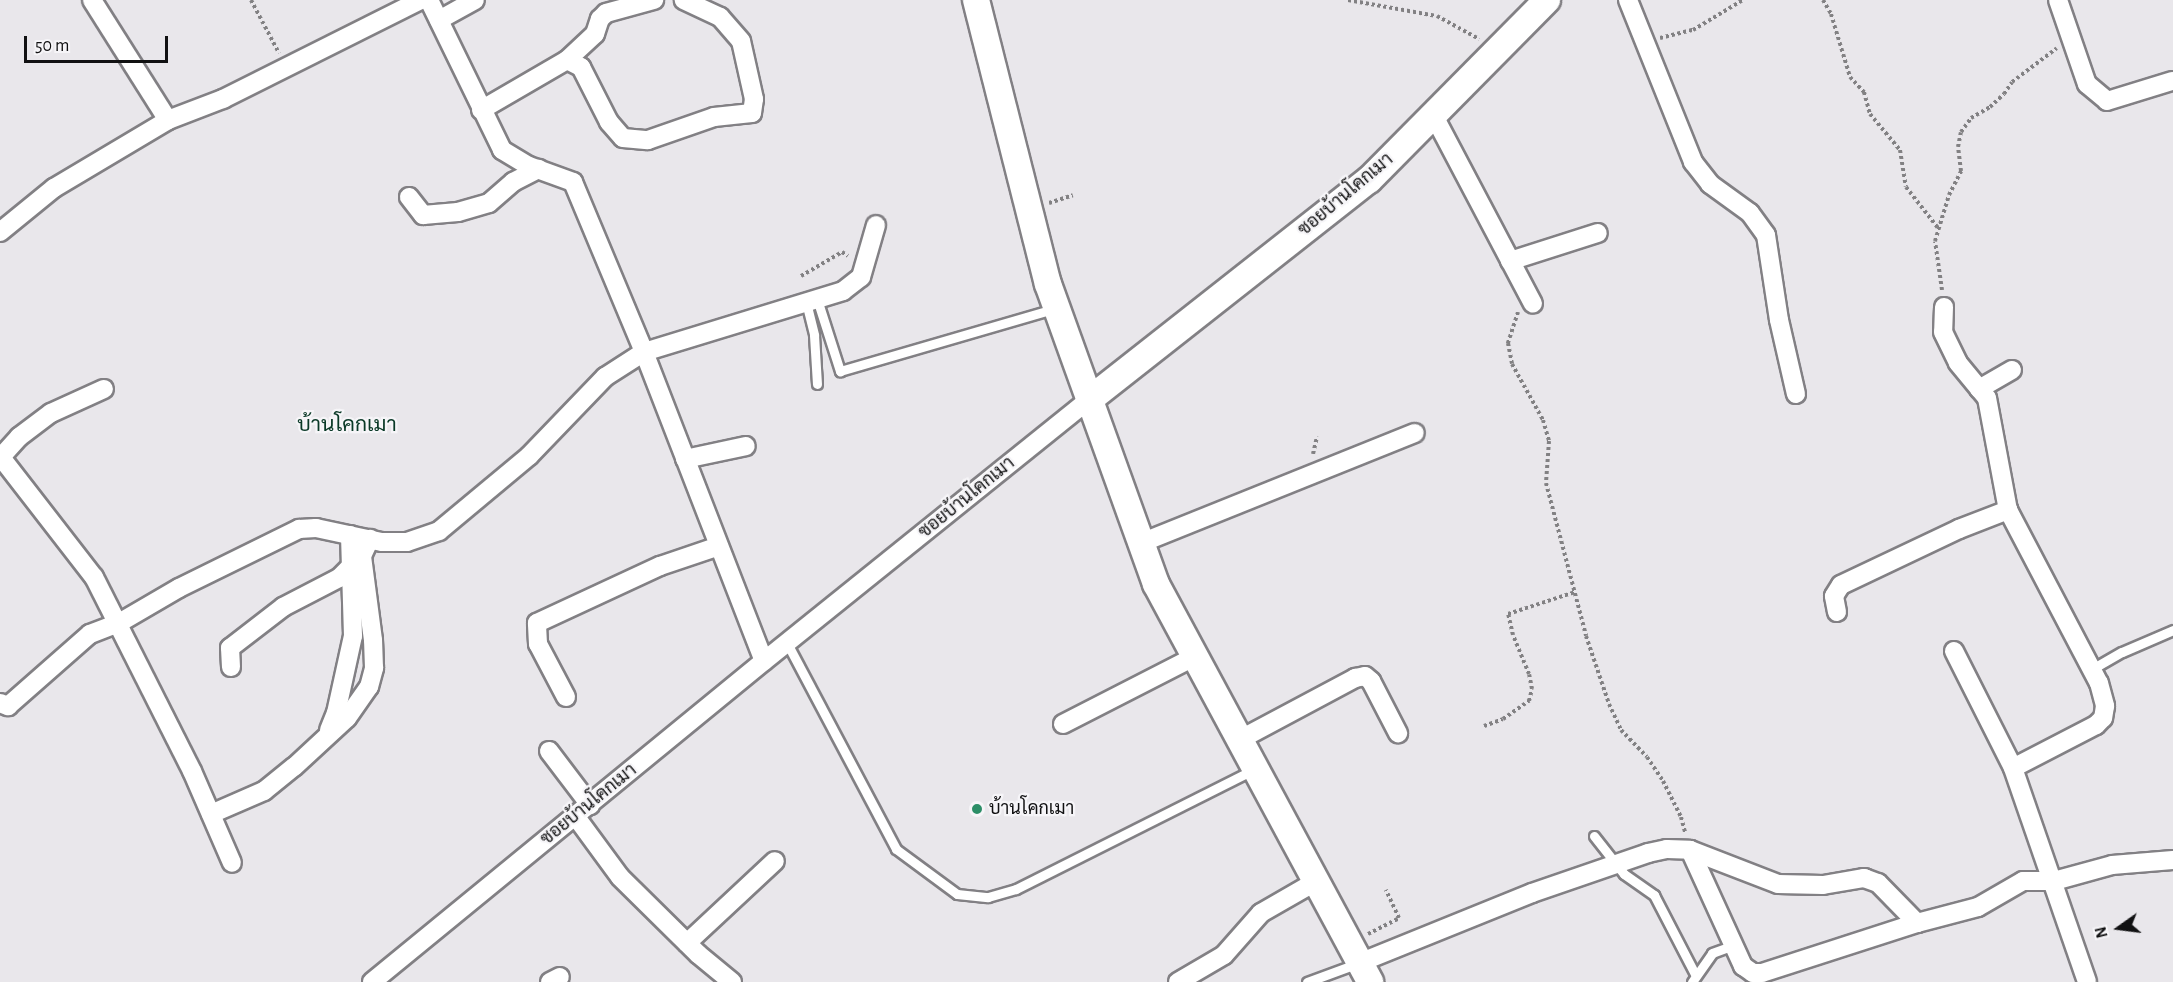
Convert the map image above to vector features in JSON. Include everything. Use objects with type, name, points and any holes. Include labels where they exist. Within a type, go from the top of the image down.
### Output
[{"type":"street","points":[[92,0],[168,120]]},
{"type":"street","points":[[0,232],[54,188],[168,120],[223,99],[421,0]]},
{"type":"street","points":[[429,0],[502,150],[539,169],[573,182],[644,352],[764,661]]},
{"type":"street","points":[[439,20],[475,0]]},
{"type":"street","points":[[481,110],[567,60],[595,34],[600,19],[606,13],[654,0]]},
{"type":"street","points":[[567,60],[581,67],[609,122],[623,138],[648,140],[714,117],[752,113],[754,99],[741,41],[720,17],[684,0]]},
{"type":"street","points":[[976,0],[1048,284],[1156,584],[1359,963],[1532,893],[1614,864],[1667,849],[1690,850],[1778,884],[1823,885],[1864,878],[1878,883],[1917,923]]},
{"type":"street","name":"ซอยบ้านโคกเมา","points":[[377,980],[764,661],[1089,399],[1370,180],[1547,0]]},
{"type":"street","points":[[1628,0],[1693,162],[1701,174],[1722,194],[1750,213],[1766,235],[1779,320],[1796,394]]},
{"type":"street","points":[[2058,0],[2087,84],[2107,101],[2172,81]]},
{"type":"street","points":[[1434,116],[1533,304]]},
{"type":"street","points":[[409,197],[423,214],[458,212],[489,203],[513,182],[539,169]]},
{"type":"street","points":[[0,703],[8,706],[90,634],[119,623],[179,588],[299,529],[316,528],[382,542],[407,542],[439,531],[529,456],[605,377],[644,352],[843,291],[861,277],[876,225]]},
{"type":"street","points":[[1510,261],[1598,234]]},
{"type":"street","points":[[1944,307],[1943,332],[1958,363],[1987,398],[2008,510],[2092,669],[2105,706],[2103,718],[2080,735],[2013,768]]},
{"type":"street","points":[[1979,389],[2012,370]]},
{"type":"street","points":[[104,389],[51,413],[19,437],[0,457],[94,578],[119,623],[211,814],[232,863]]},
{"type":"street","points":[[1141,543],[1415,433]]},
{"type":"street","points":[[685,459],[746,446]]},
{"type":"street","points":[[1837,612],[1834,596],[1841,585],[1959,529],[2008,510]]},
{"type":"street","points":[[326,737],[336,713],[353,636],[349,568],[350,535]]},
{"type":"street","points":[[211,814],[264,791],[347,718],[369,687],[374,668],[362,556],[370,539]]},
{"type":"street","points":[[566,697],[538,644],[537,622],[660,566],[719,546]]},
{"type":"street","points":[[231,667],[230,648],[283,607],[339,578],[349,568]]},
{"type":"street","points":[[1954,651],[2013,768],[2054,881],[2087,982]]},
{"type":"street","points":[[1063,724],[1194,657]]},
{"type":"street","points":[[1239,740],[1355,678],[1365,676],[1371,681],[1398,733]]},
{"type":"street","points":[[549,751],[620,877],[687,943],[732,982]]},
{"type":"street","points":[[1690,850],[1743,966],[1753,973],[1762,974],[1917,923],[1978,907],[2023,881],[2054,881],[2112,865],[2173,860]]},
{"type":"street","points":[[687,943],[776,861]]},
{"type":"street","points":[[1178,982],[1224,955],[1261,913],[1315,882]]},
{"type":"lane","points":[[811,301],[840,371],[1056,309]]},
{"type":"lane","points":[[811,301],[817,384]]},
{"type":"lane","points":[[2092,669],[2122,652],[2173,630]]},
{"type":"lane","points":[[787,643],[896,849],[957,894],[988,897],[1016,890],[1255,769]]},
{"type":"lane","points":[[1594,836],[1614,864],[1654,895],[1693,978],[1712,952],[1734,945]]},
{"type":"lane","points":[[1307,982],[1359,963]]},
{"type":"path","points":[[251,0],[286,67]]},
{"type":"path","points":[[1348,0],[1437,16],[1497,52]]},
{"type":"path","points":[[1645,41],[1693,30],[1743,0]]},
{"type":"path","points":[[1823,0],[1831,14],[1850,77],[1864,92],[1870,114],[1900,150],[1906,187],[1939,229]]},
{"type":"path","points":[[1944,307],[1935,242],[1949,195],[1961,171],[1958,147],[1961,132],[1971,118],[1990,107],[2004,94],[2012,82],[2071,35]]},
{"type":"path","points":[[801,276],[842,252],[864,267]]},
{"type":"path","points":[[1523,286],[1516,322],[1508,344],[1512,364],[1543,420],[1549,441],[1546,483],[1575,592],[1609,704],[1621,730],[1647,758],[1663,781],[1681,817],[1690,850]]},
{"type":"path","points":[[1484,726],[1503,718],[1529,701],[1532,689],[1508,614],[1575,592]]},
{"type":"path","points":[[1359,963],[1399,918],[1386,890]]},
{"type":"place","name":"บ้านโคกเมา","points":[[977,809]]},
{"type":"district","name":"บ้านโคกเมา","points":[[347,425]]}]
